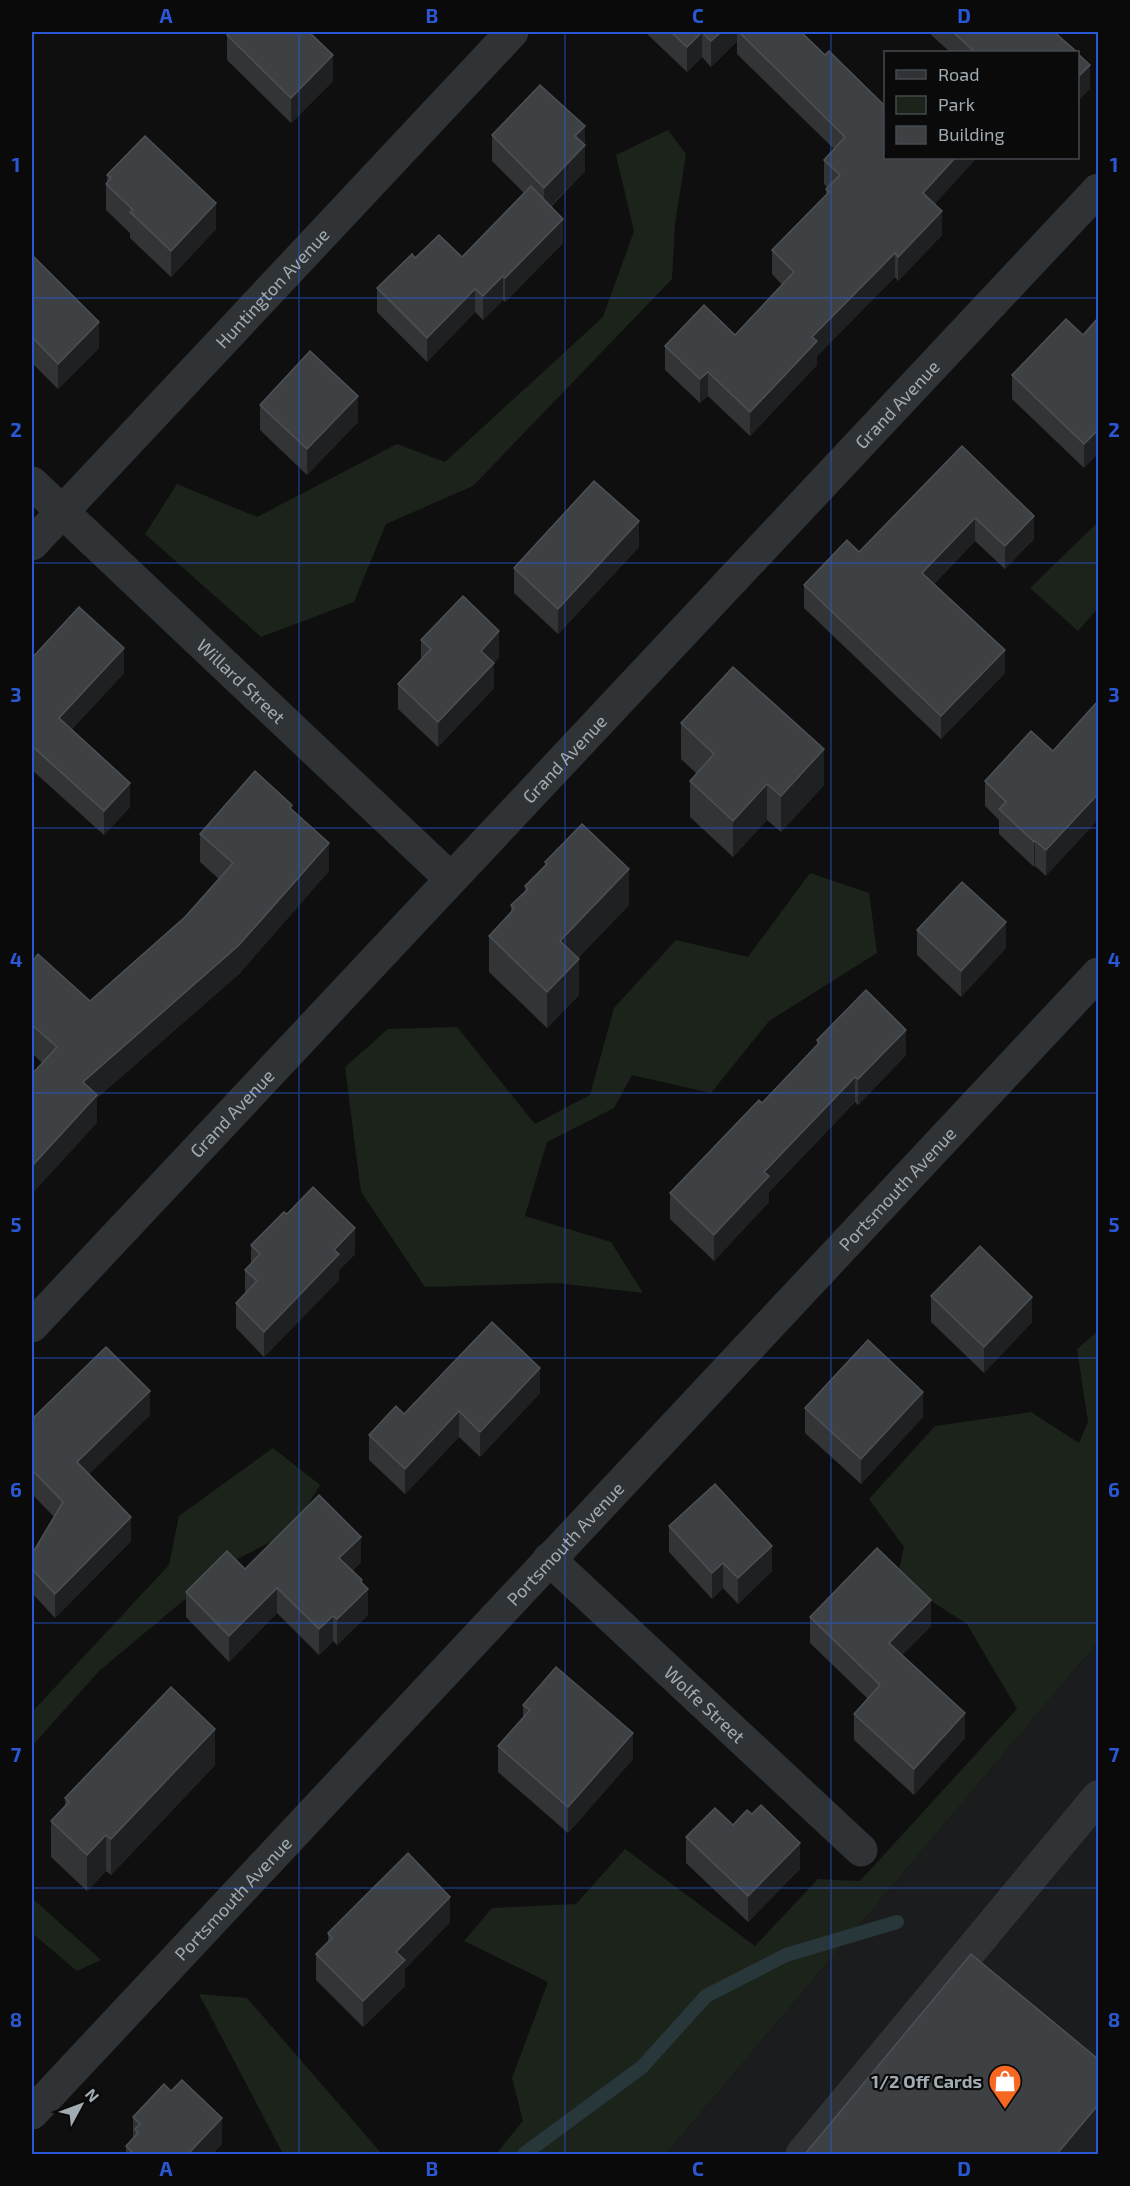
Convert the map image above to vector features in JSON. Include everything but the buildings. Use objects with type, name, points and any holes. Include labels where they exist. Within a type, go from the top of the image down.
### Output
[{"type":"street","name":"Huntington Avenue","points":[[32,544],[512,32]]},
{"type":"street","name":"Grand Avenue","points":[[32,1326],[1098,190]]},
{"type":"street","name":"Willard Street","points":[[32,483],[451,879]]},
{"type":"street","name":"Portsmouth Avenue","points":[[32,2113],[1098,974]]},
{"type":"street","name":"Wolfe Street","points":[[549,1559],[861,1850]]},
{"type":"street","points":[[802,2154],[1098,1797]]},
{"type":"shaded area","points":[[1098,1642],[1098,2154],[666,2154]]},
{"type":"green space","points":[[668,130],[686,154],[675,224],[672,279],[473,486],[386,524],[354,602],[261,637],[145,534],[177,484],[257,517],[397,444],[445,462],[603,317],[634,231],[616,155]]},
{"type":"green space","points":[[1098,522],[1098,608],[1078,631],[1030,588]]},
{"type":"green space","points":[[810,873],[869,893],[877,953],[769,1021],[711,1093],[632,1075],[614,1108],[547,1142],[525,1216],[611,1242],[643,1293],[557,1283],[425,1287],[361,1192],[345,1067],[388,1029],[457,1027],[535,1124],[590,1095],[614,1008],[676,940],[748,957]]},
{"type":"green space","points":[[1098,1331],[1098,1642],[666,2154],[496,2154],[523,2121],[512,2078],[548,1982],[464,1941],[492,1908],[576,1904],[625,1849],[755,1946],[818,1879],[860,1881],[1017,1709],[967,1624],[897,1579],[904,1547],[869,1499],[935,1426],[1031,1412],[1079,1443],[1088,1422],[1077,1349]]},
{"type":"green space","points":[[273,1448],[320,1485],[292,1531],[226,1565],[99,1671],[32,1746],[32,1712],[169,1565],[179,1516]]},
{"type":"green space","points":[[32,1898],[101,1960],[77,1971],[32,1933]]},
{"type":"green space","points":[[199,1994],[247,1998],[382,2154],[283,2154]]},
{"type":"waterway","points":[[524,2154],[642,2067],[706,1996],[786,1955],[897,1922]]},
{"type":"place","name":"1/2 Off Cards","points":[[1005,2110]]}]
